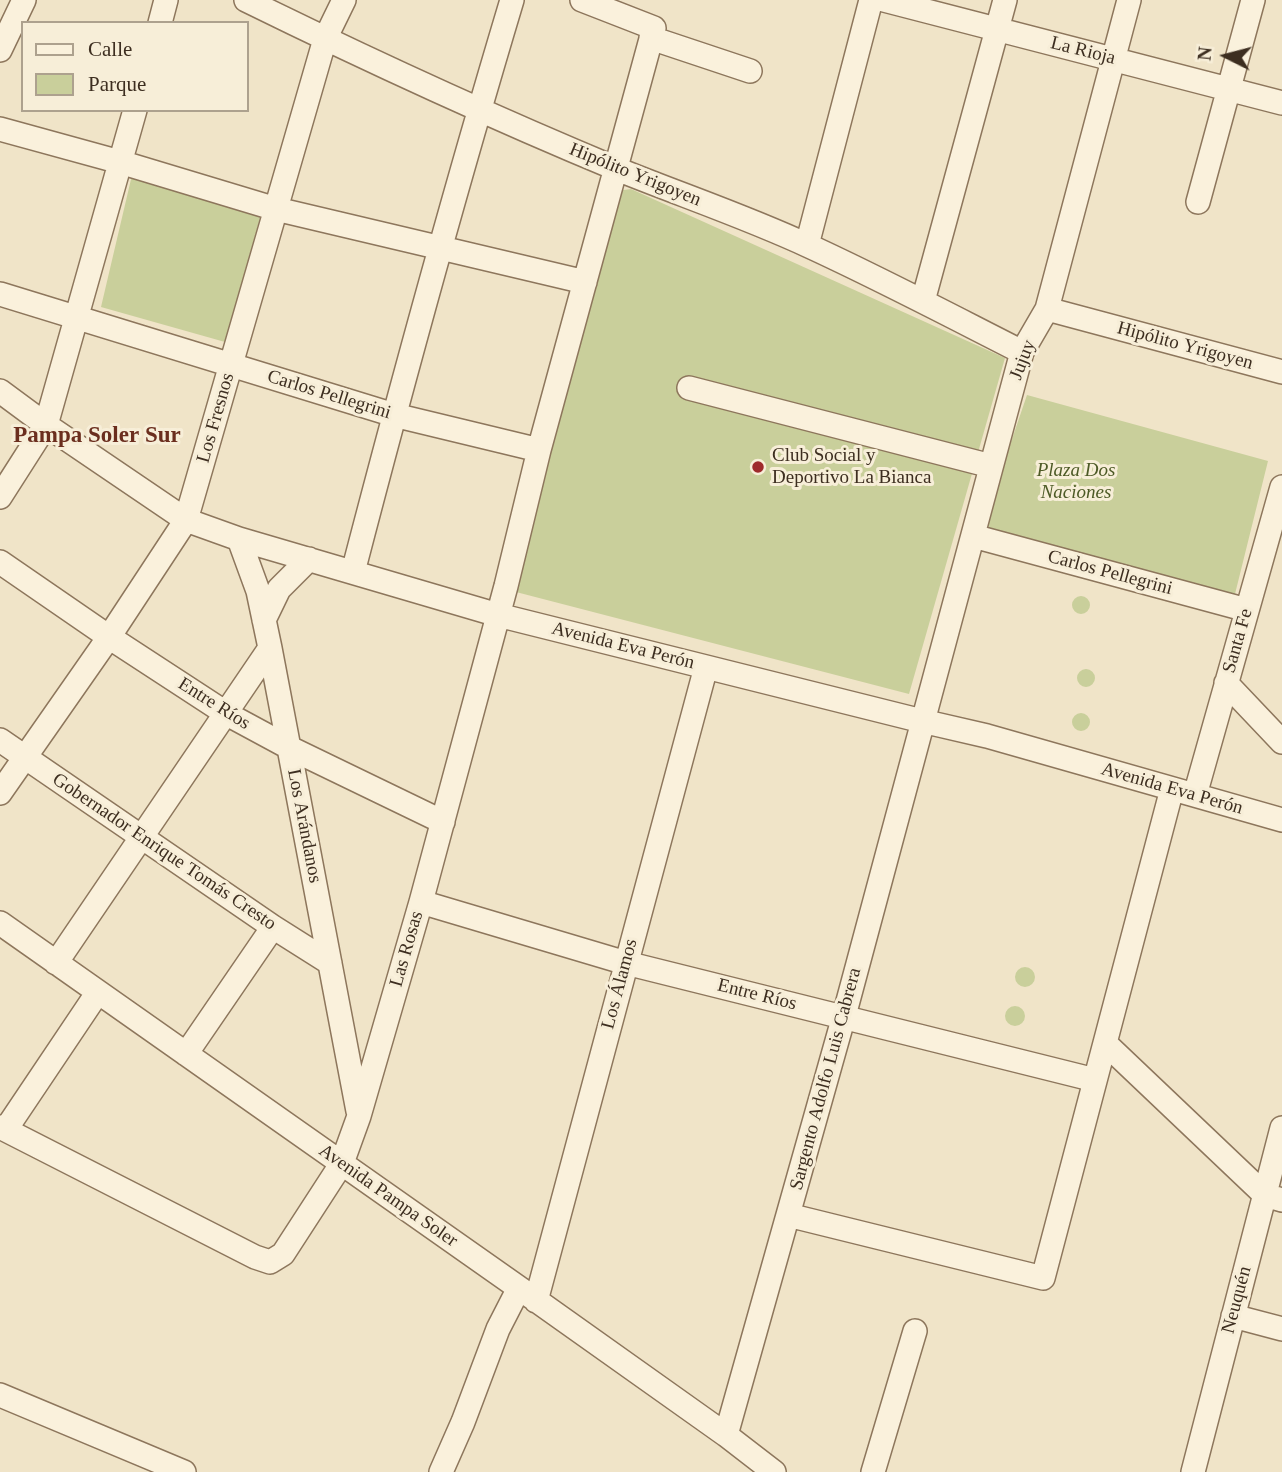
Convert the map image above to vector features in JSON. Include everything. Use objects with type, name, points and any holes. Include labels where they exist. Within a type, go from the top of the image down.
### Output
[{"type":"street","points":[[0,50],[24,0]]},
{"type":"street","points":[[161,21],[166,0]]},
{"type":"street","name":"Hipólito Yrigoyen","points":[[246,0],[480,109],[616,168],[807,245],[1022,352]]},
{"type":"street","name":"Los Fresnos","points":[[0,793],[109,637],[186,520],[325,39],[344,0]]},
{"type":"street","points":[[353,572],[394,415],[512,0]]},
{"type":"street","points":[[583,0],[652,33],[750,71]]},
{"type":"street","points":[[807,245],[871,0]]},
{"type":"street","name":"La Rioja","points":[[884,0],[1282,103]]},
{"type":"street","points":[[923,301],[1005,0]]},
{"type":"street","name":"Jujuy","points":[[922,721],[1022,352],[1047,309],[1129,0]]},
{"type":"street","points":[[1198,202],[1253,0]]},
{"type":"street","name":"Las Rosas","points":[[3,1128],[255,1257],[270,1262],[284,1254],[342,1163],[359,1116],[443,822],[539,450],[652,33]]},
{"type":"street","points":[[0,496],[46,425],[134,112]]},
{"type":"street","points":[[0,129],[276,209],[585,282]]},
{"type":"street","name":"Carlos Pellegrini","points":[[0,294],[394,415],[539,450]]},
{"type":"street","name":"Hipólito Yrigoyen","points":[[1047,309],[1282,372]]},
{"type":"street","points":[[689,388],[991,466]]},
{"type":"street","name":"Avenida Eva Perón","points":[[0,391],[186,520],[239,539],[498,615],[987,736],[1282,820]]},
{"type":"street","name":"Santa Fe","points":[[1195,795],[1247,610],[1277,530],[1282,487]]},
{"type":"street","name":"Carlos Pellegrini","points":[[973,536],[1247,610]]},
{"type":"street","name":"Los Arándanos","points":[[239,539],[258,591],[270,648],[359,1116]]},
{"type":"street","points":[[264,620],[279,589],[309,559]]},
{"type":"street","name":"Entre Ríos","points":[[0,562],[227,714],[290,748],[443,822]]},
{"type":"street","points":[[57,963],[270,648]]},
{"type":"street","name":"Los Álamos","points":[[441,1472],[463,1423],[498,1329],[528,1294],[626,963],[706,667]]},
{"type":"street","points":[[1226,684],[1282,742]]},
{"type":"street","name":"Sargento Adolfo Luis Cabrera","points":[[726,1435],[844,1016],[922,721]]},
{"type":"street","name":"Gobernador Enrique Tomás Cresto","points":[[0,740],[330,963]]},
{"type":"street","points":[[788,1215],[1043,1278],[1172,789]]},
{"type":"street","name":"Entre Ríos","points":[[421,902],[626,963],[1095,1080]]},
{"type":"street","name":"Avenida Pampa Soler","points":[[0,923],[528,1294],[774,1472]]},
{"type":"street","points":[[186,1054],[273,927]]},
{"type":"street","points":[[3,1128],[98,992]]},
{"type":"street","points":[[1105,1043],[1273,1197]]},
{"type":"street","name":"Neuquén","points":[[1193,1472],[1233,1316],[1273,1197],[1282,1128]]},
{"type":"street","points":[[1233,1316],[1282,1329]]},
{"type":"street","points":[[873,1472],[915,1331]]},
{"type":"street","points":[[0,1395],[184,1472]]},
{"type":"green space","points":[[132,175],[262,211],[225,342],[101,307]]},
{"type":"green space","name":"Club Social y Deportivo La Bianca","points":[[631,189],[1005,358],[909,694],[516,592],[512,575],[616,191]]},
{"type":"green space","name":"Plaza Dos Naciones","points":[[1027,395],[1268,461],[1235,594],[1188,585],[981,530]]},
{"type":"green space","points":[[1081,596],[1087,599],[1090,605],[1087,611],[1081,614],[1075,611],[1072,605],[1075,599]]},
{"type":"green space","points":[[1082,669],[1090,669],[1095,678],[1093,685],[1082,687],[1077,682],[1077,674]]},
{"type":"green space","points":[[1081,713],[1087,716],[1090,722],[1087,728],[1081,731],[1075,728],[1072,722],[1075,716]]},
{"type":"green space","points":[[1025,967],[1032,970],[1035,977],[1032,984],[1025,987],[1018,984],[1015,977],[1018,970]]},
{"type":"green space","points":[[1015,1006],[1022,1009],[1025,1016],[1022,1023],[1015,1026],[1008,1023],[1005,1016],[1008,1009]]},
{"type":"place","name":"Club Social y Deportivo La Bianca","points":[[758,467]]},
{"type":"district","name":"Pampa Soler Sur","points":[[97,436]]}]
